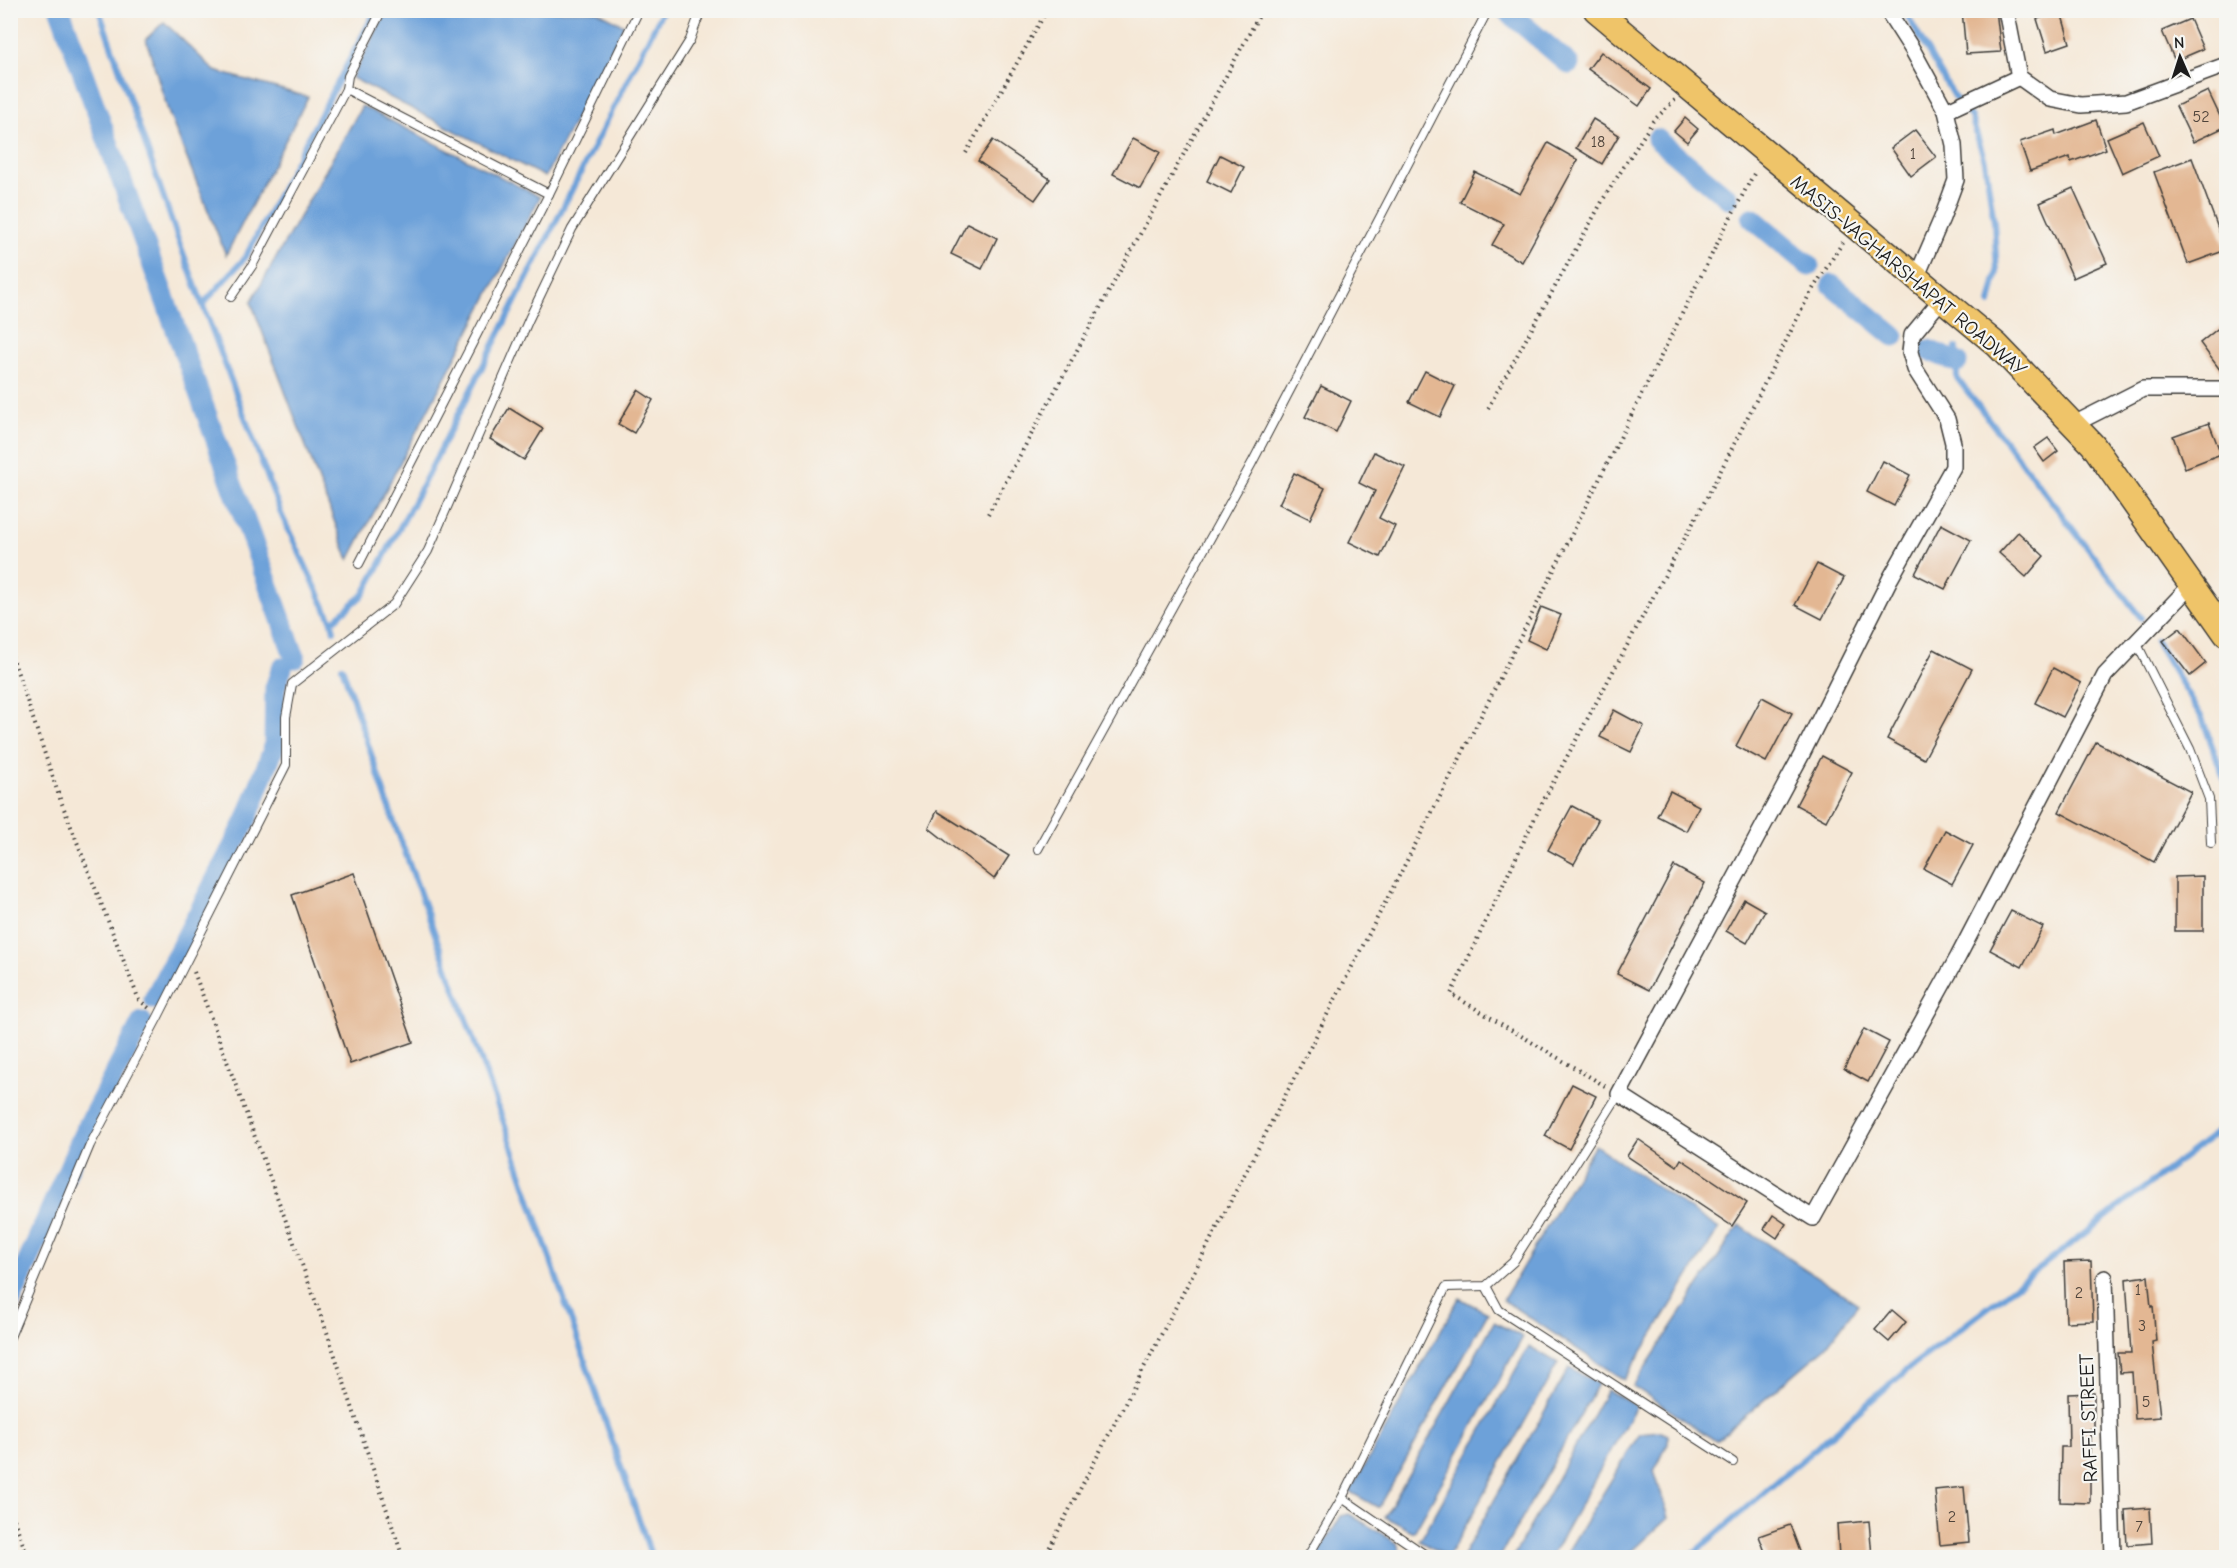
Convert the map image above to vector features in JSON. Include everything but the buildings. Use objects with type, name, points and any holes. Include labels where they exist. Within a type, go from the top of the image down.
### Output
[{"type":"main road","name":"MASIS-VAGHARSHAPAT ROADWAY","points":[[1596,10],[1997,345],[2093,444],[2226,634]]},
{"type":"street","points":[[1887,10],[1912,49],[1946,111],[1954,144],[1956,180],[1916,278]]},
{"type":"street","points":[[2006,10],[2019,76],[2050,99],[2081,105],[2126,102],[2226,65]]},
{"type":"street","points":[[1946,111],[2019,76]]},
{"type":"street","points":[[1941,300],[1912,335],[1910,352],[1915,369],[1947,419],[1953,442],[1953,467],[1890,579],[1802,754],[1619,1094],[1813,1218],[1958,957],[2105,675],[2191,585]]},
{"type":"street","points":[[2074,424],[2143,389],[2226,389]]},
{"type":"street","name":"RAFFI STREET","points":[[2105,1278],[2113,1557]]},
{"type":"lane","points":[[231,297],[252,266],[346,89],[348,76],[382,10]]},
{"type":"lane","points":[[360,564],[549,194],[639,10]]},
{"type":"lane","points":[[10,1337],[90,1145],[189,957],[286,765],[286,717],[292,684],[394,604],[428,551],[529,319],[572,229],[690,39],[701,10]]},
{"type":"lane","points":[[1038,849],[1252,463],[1488,10]]},
{"type":"lane","points":[[346,89],[549,194]]},
{"type":"lane","points":[[2136,642],[2190,749],[2209,799],[2211,843]]},
{"type":"lane","points":[[1307,1557],[1342,1498],[1446,1287],[1486,1286],[1513,1262],[1619,1094]]},
{"type":"lane","points":[[1486,1286],[1499,1310],[1733,1462]]},
{"type":"lane","points":[[1342,1498],[1430,1557]]},
{"type":"path","points":[[966,153],[1047,10]]},
{"type":"path","points":[[988,514],[1262,10]]},
{"type":"path","points":[[1488,408],[1604,198],[1653,121],[1688,87]]},
{"type":"path","points":[[1044,1557],[1449,781],[1727,224],[1750,179],[1767,154]]},
{"type":"path","points":[[1619,1094],[1451,994],[1541,805],[1713,486],[1809,296],[1853,226]]},
{"type":"path","points":[[10,650],[59,796],[139,1000],[158,1017]]},
{"type":"path","points":[[189,957],[328,1335],[403,1557]]},
{"type":"path","points":[[10,1508],[28,1557]]},
{"type":"water","points":[[387,11],[597,11],[624,25],[545,177],[352,78]]},
{"type":"water","points":[[164,22],[215,71],[308,97],[226,255],[169,114],[146,39]]},
{"type":"water","points":[[362,106],[540,197],[349,560],[251,302]]},
{"type":"water","points":[[1595,1145],[1719,1229],[1624,1380],[1503,1300]]},
{"type":"water","points":[[1739,1225],[1858,1304],[1826,1347],[1716,1441],[1633,1386]]},
{"type":"water","points":[[1459,1298],[1488,1313],[1379,1508],[1350,1492]]},
{"type":"water","points":[[1494,1322],[1523,1337],[1414,1532],[1385,1517]]},
{"type":"water","points":[[1529,1346],[1558,1363],[1448,1557],[1420,1541]]},
{"type":"water","points":[[1569,1368],[1598,1384],[1500,1557],[1462,1557]]},
{"type":"water","points":[[1607,1390],[1636,1406],[1551,1557],[1513,1557]]},
{"type":"water","points":[[1659,1431],[1668,1435],[1668,1444],[1654,1471],[1669,1517],[1626,1557],[1564,1557],[1640,1433]]},
{"type":"water","points":[[1349,1514],[1397,1543],[1402,1557],[1317,1557],[1341,1516]]},
{"type":"waterway","points":[[60,10],[295,658]]},
{"type":"waterway","points":[[99,10],[178,239],[282,516],[332,622],[334,631]]},
{"type":"waterway","points":[[203,304],[245,258],[376,10]]},
{"type":"waterway","points":[[332,622],[364,594],[420,490],[663,10]]},
{"type":"waterway","points":[[1904,10],[1954,97],[1971,117],[1985,161],[1994,222],[1997,273],[1990,303]]},
{"type":"waterway","points":[[1507,11],[1569,64]]},
{"type":"waterway","points":[[1657,139],[1728,198]]},
{"type":"waterway","points":[[1752,218],[1809,266]]},
{"type":"waterway","points":[[1832,285],[1894,336]]},
{"type":"waterway","points":[[1956,348],[1957,378],[2141,618]]},
{"type":"waterway","points":[[1928,350],[1957,362]]},
{"type":"waterway","points":[[2156,641],[2202,718],[2226,784]]},
{"type":"waterway","points":[[342,667],[394,822],[504,1123],[652,1558]]},
{"type":"waterway","points":[[154,999],[246,821],[274,747],[275,688],[282,668]]},
{"type":"waterway","points":[[10,1303],[84,1133],[142,1022]]},
{"type":"waterway","points":[[1688,1558],[1909,1368],[2226,1125]]}]
